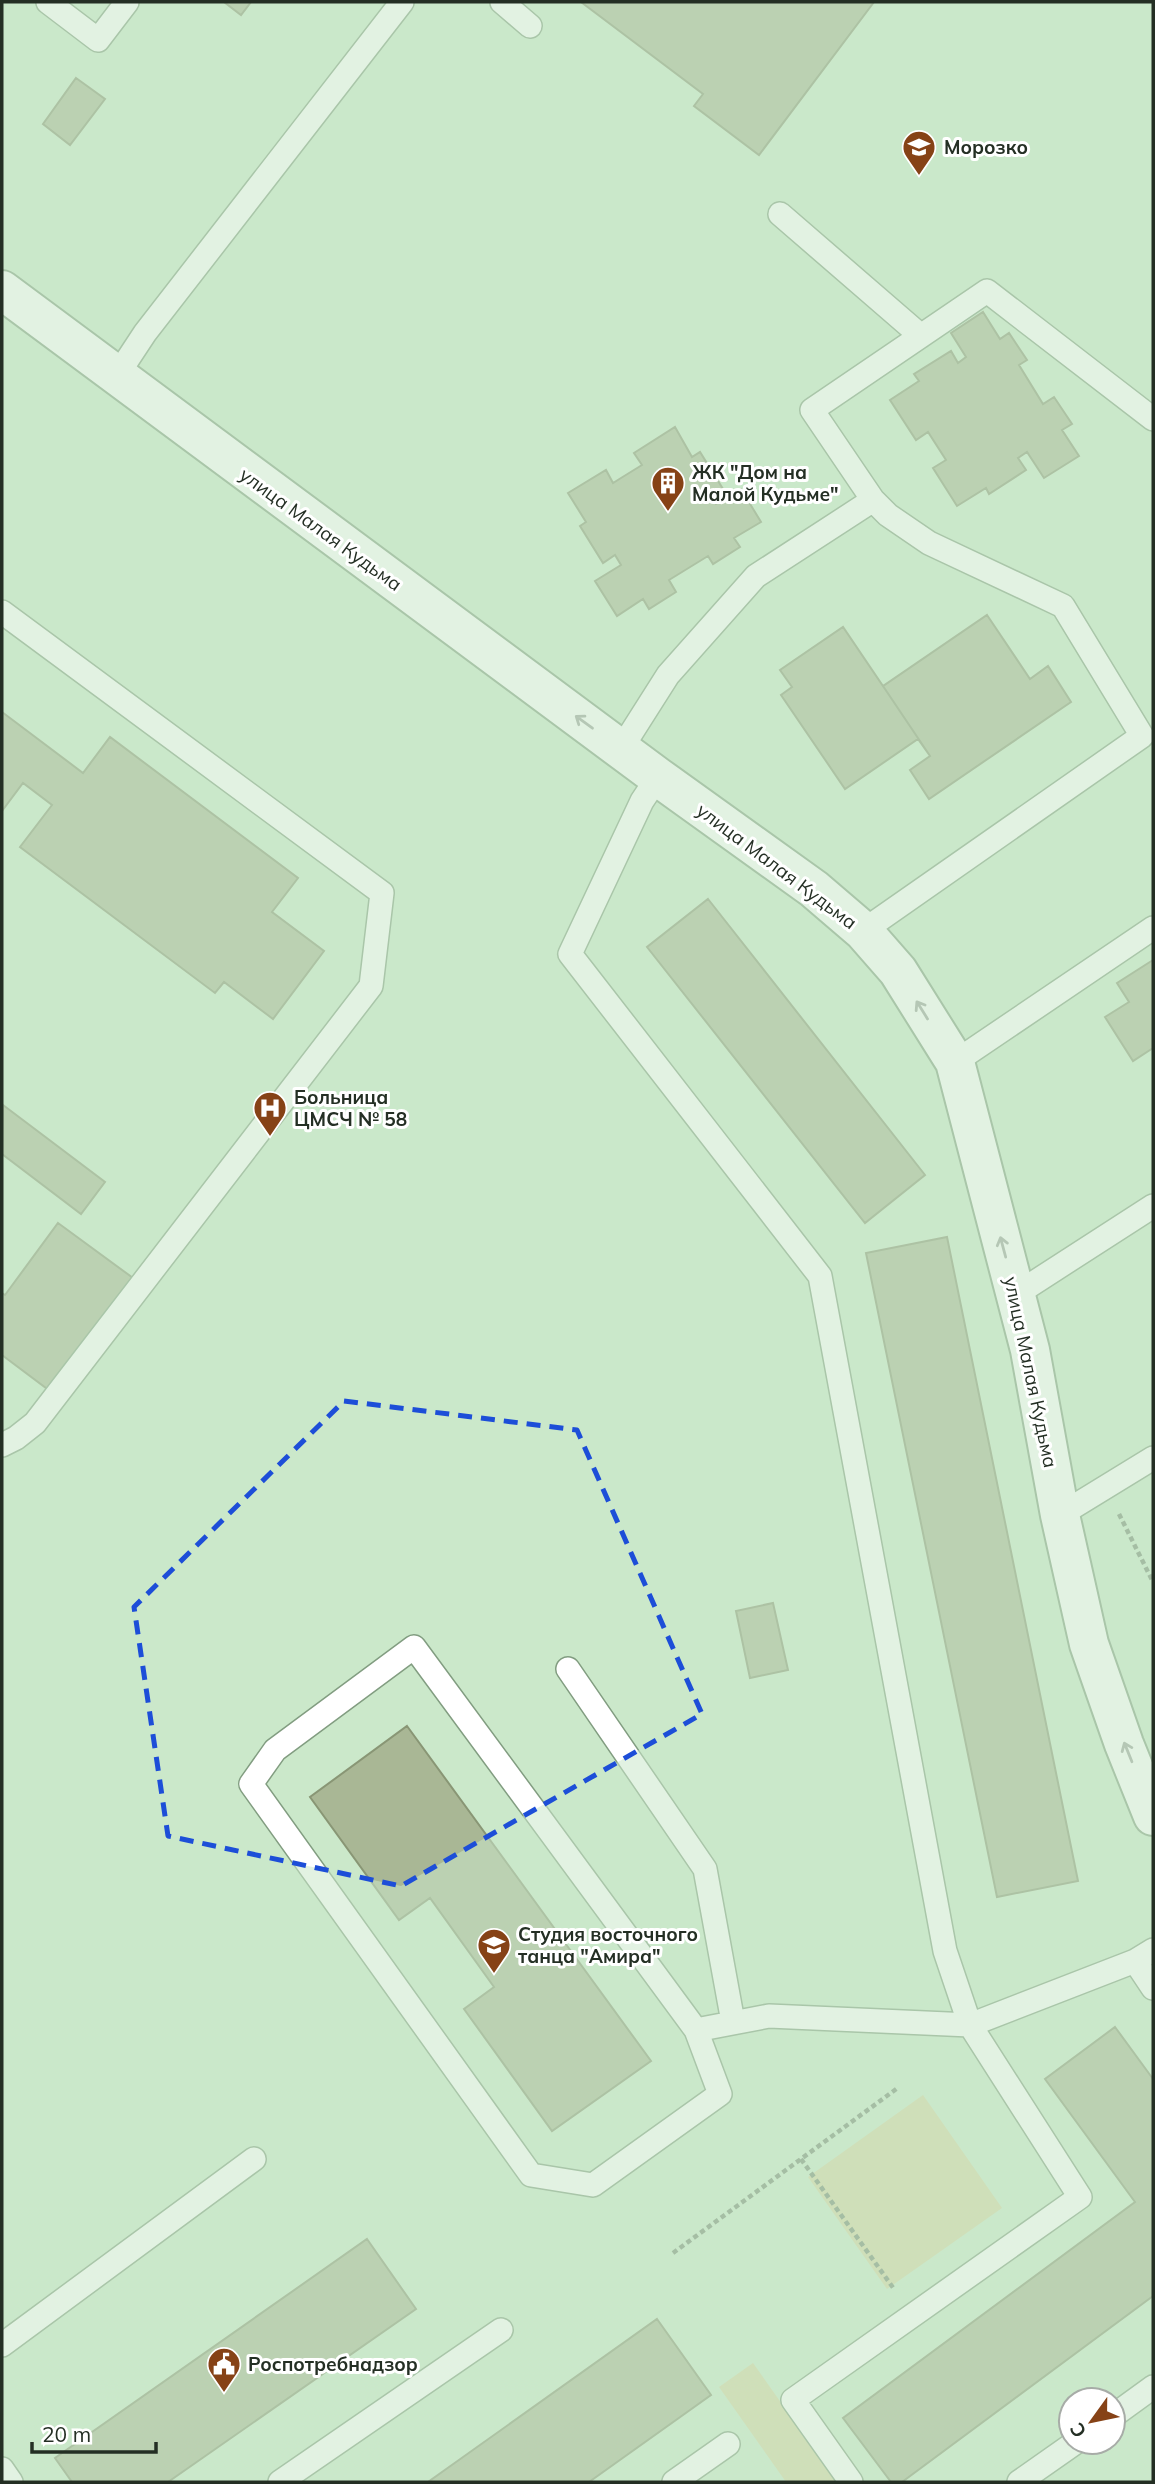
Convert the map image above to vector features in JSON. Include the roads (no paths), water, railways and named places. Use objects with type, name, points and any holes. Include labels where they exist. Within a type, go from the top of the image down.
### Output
[{"type":"street","name":"улица Малая Кудьма","points":[[2,290],[621,750],[814,889],[863,931],[898,971],[955,1062],[1030,1350],[1060,1515],[1088,1644],[1153,1816]]},
{"type":"lane","points":[[48,2],[99,40],[127,2]]},
{"type":"lane","points":[[116,377],[145,333],[402,2]]},
{"type":"lane","points":[[502,2],[530,26]]},
{"type":"lane","points":[[779,214],[921,336]]},
{"type":"lane","points":[[863,931],[1148,732],[1063,606],[929,543],[888,515],[873,500],[811,410],[987,291],[1153,419]]},
{"type":"lane","points":[[621,750],[668,674],[756,576],[873,500]]},
{"type":"lane","points":[[2,612],[382,893],[371,986],[35,1423],[16,1438],[2,1444]]},
{"type":"lane","points":[[658,777],[642,801],[570,954],[820,1276],[945,1951],[970,2025],[1080,2197],[793,2400],[851,2482]]},
{"type":"lane","points":[[955,1062],[1153,928]]},
{"type":"lane","points":[[1015,1295],[1153,1206]]},
{"type":"lane","points":[[1060,1515],[1153,1458]]},
{"type":"lane","points":[[414,1647],[696,2030],[720,2094],[593,2185],[531,2175],[251,1784],[275,1750],[414,1647]]},
{"type":"lane","points":[[568,1669],[705,1869],[733,2022]]},
{"type":"lane","points":[[696,2030],[769,2016],[970,2025],[1144,1955],[1153,1988]]},
{"type":"lane","points":[[2,2344],[254,2159]]},
{"type":"lane","points":[[280,2482],[501,2330]]},
{"type":"lane","points":[[1127,2406],[1153,2387]]},
{"type":"lane","points":[[674,2482],[728,2444]]},
{"type":"lane","points":[[1019,2482],[1057,2455]]},
{"type":"lane","points":[[2,2469],[11,2482]]},
{"type":"place","name":"Морозко","points":[[919,177]]},
{"type":"place","name":"ЖК \"Дом на Малой Кудьме\"","points":[[668,513]]},
{"type":"place","name":"Больница ЦМСЧ № 58","points":[[270,1138]]},
{"type":"place","name":"Студия восточного танца \"Амира\"","points":[[494,1975]]},
{"type":"place","name":"Роспотребнадзор","points":[[224,2394]]}]
